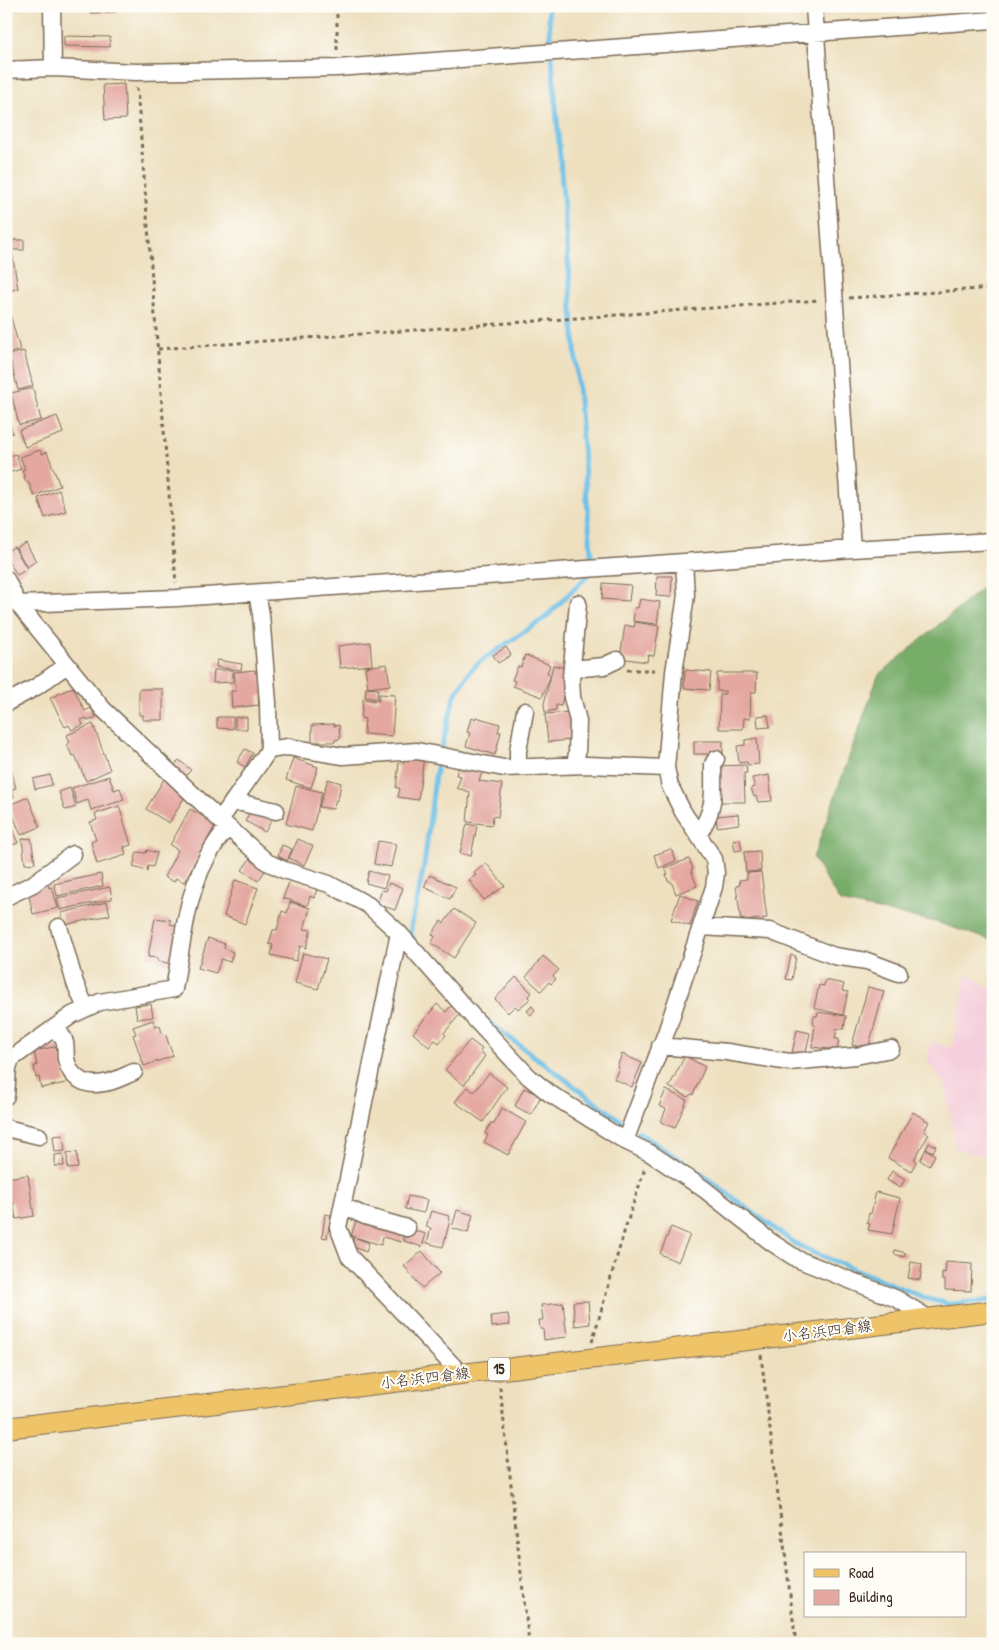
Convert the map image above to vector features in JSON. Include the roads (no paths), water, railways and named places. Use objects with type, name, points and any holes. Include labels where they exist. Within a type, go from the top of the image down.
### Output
[{"type":"main road","name":"小名浜四倉線","points":[[6,1428],[993,1311]]},
{"type":"street","points":[[52,6],[53,68]]},
{"type":"street","points":[[814,6],[852,549]]},
{"type":"street","points":[[6,70],[53,68],[136,72],[337,68],[993,20]]},
{"type":"street","points":[[18,604],[256,593],[852,549],[993,541]]},
{"type":"street","points":[[625,1141],[667,1030],[714,887],[716,873],[714,859],[683,812],[670,786],[666,768],[674,669],[684,609],[684,562]]},
{"type":"street","points":[[6,579],[18,604],[103,709],[224,824],[267,862],[284,870],[329,884],[368,905],[399,933],[529,1077],[549,1093],[625,1141],[650,1153],[704,1188],[771,1242],[797,1259],[897,1299],[930,1319]]},
{"type":"street","points":[[6,1096],[8,1064],[11,1059],[72,1014],[100,1002],[174,989],[190,900],[202,868],[233,801],[269,750],[270,725],[261,614],[256,593]]},
{"type":"street","points":[[575,765],[578,721],[572,697],[572,669],[578,603]]},
{"type":"street","points":[[572,669],[604,666],[616,661]]},
{"type":"street","points":[[6,703],[36,686],[67,664]]},
{"type":"street","points":[[518,767],[518,751],[525,712]]},
{"type":"street","points":[[269,750],[288,746],[343,756],[418,751],[504,768],[575,765],[666,768]]},
{"type":"street","points":[[698,835],[718,810],[713,764],[716,759]]},
{"type":"street","points":[[233,801],[276,811]]},
{"type":"street","points":[[6,897],[38,880],[73,854]]},
{"type":"street","points":[[59,927],[75,983],[86,1008]]},
{"type":"street","points":[[701,927],[770,931],[834,956],[867,961],[900,973]]},
{"type":"street","points":[[399,933],[338,1227],[349,1256],[461,1374]]},
{"type":"street","points":[[51,1031],[58,1032],[62,1036],[69,1068],[74,1077],[84,1083],[106,1083],[134,1072]]},
{"type":"street","points":[[660,1046],[727,1052],[789,1062],[847,1057],[890,1050]]},
{"type":"street","points":[[6,1128],[39,1136]]},
{"type":"street","points":[[343,1206],[365,1216],[407,1228]]},
{"type":"waterway","points":[[548,6],[591,566]]},
{"type":"waterway","points":[[413,938],[411,927],[424,866],[435,776],[454,697],[470,671],[481,661],[545,618],[589,574]]},
{"type":"waterway","points":[[487,1021],[621,1121]]},
{"type":"waterway","points":[[638,1132],[697,1171],[794,1243],[812,1252],[928,1299],[949,1304],[993,1300]]}]
